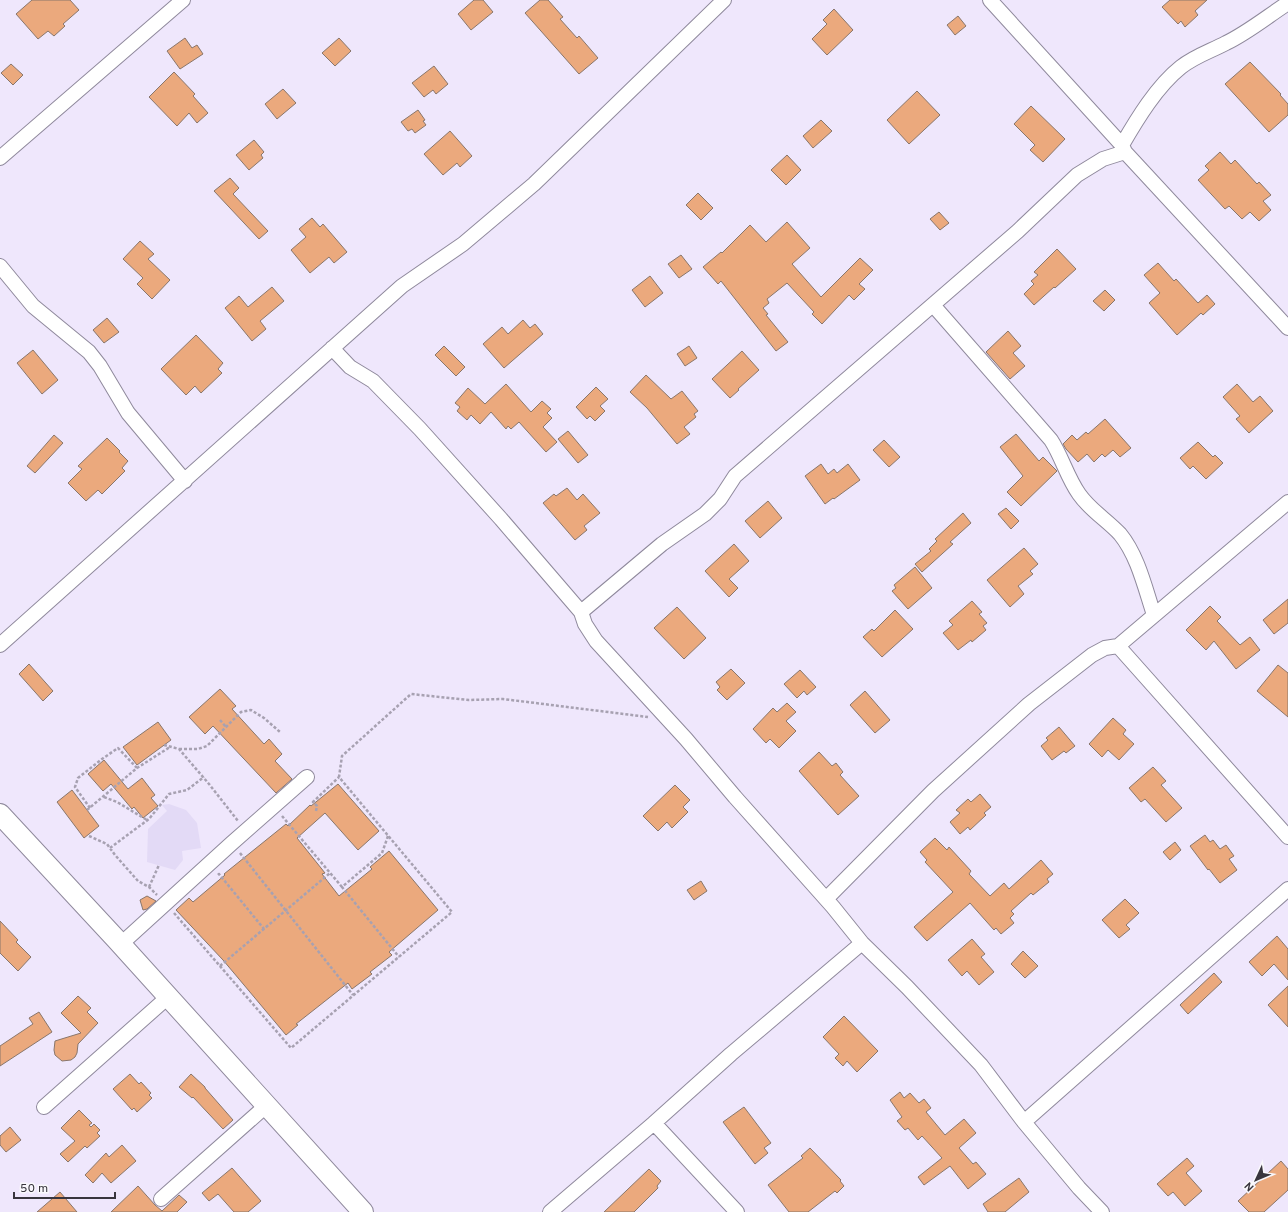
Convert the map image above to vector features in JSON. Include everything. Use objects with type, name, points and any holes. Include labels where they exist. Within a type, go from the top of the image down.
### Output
[{"type":"street","points":[[0,158],[182,0]]},
{"type":"street","points":[[0,646],[402,286],[463,244],[534,184],[724,0]]},
{"type":"street","points":[[990,0],[1288,328]]},
{"type":"street","points":[[580,612],[662,544],[705,514],[720,499],[735,476],[1018,231],[1077,175],[1123,148],[1145,107],[1179,68],[1191,60],[1227,43],[1288,3]]},
{"type":"street","points":[[0,266],[33,306],[90,352],[128,413],[185,481]]},
{"type":"street","points":[[933,305],[1051,440],[1057,449],[1078,493],[1088,506],[1119,533],[1129,546],[1154,615]]},
{"type":"street","points":[[332,348],[350,367],[373,382],[420,429],[501,519],[580,612],[585,624],[596,641],[826,899],[862,944],[907,987],[981,1065],[1024,1122],[1079,1188],[1102,1212]]},
{"type":"street","points":[[826,899],[934,791],[1029,704],[1092,654],[1105,648],[1118,646],[1288,502]]},
{"type":"street","points":[[1118,646],[1288,837]]},
{"type":"street","points":[[121,944],[232,843],[302,782]]},
{"type":"street","points":[[0,814],[121,944],[363,1212]]},
{"type":"street","points":[[1024,1122],[1288,889]]},
{"type":"street","points":[[550,1212],[654,1123],[731,1054],[862,944]]},
{"type":"street","points":[[44,1107],[168,997]]},
{"type":"street","points":[[161,1199],[267,1105]]},
{"type":"street","points":[[654,1123],[737,1212]]},
{"type":"path","points":[[316,811],[317,806],[313,802],[339,777],[342,756],[411,694],[469,700],[503,699],[668,720]]},
{"type":"path","points":[[164,745],[179,749],[198,749],[207,746],[241,712],[251,710],[264,718],[280,732]]},
{"type":"path","points":[[220,720],[226,727]]},
{"type":"path","points":[[137,768],[118,748],[78,778],[75,787],[88,809],[137,768],[170,747]]},
{"type":"path","points":[[179,749],[204,777],[246,831]]},
{"type":"path","points":[[110,848],[147,820],[169,794],[187,790],[204,777]]},
{"type":"path","points":[[89,836],[107,844],[138,881],[149,887],[166,903],[291,1048],[452,912],[339,777]]},
{"type":"path","points":[[103,797],[117,802],[147,820]]},
{"type":"path","points":[[274,807],[399,957]]},
{"type":"path","points":[[342,888],[382,853],[388,836]]},
{"type":"path","points":[[232,843],[353,995]]},
{"type":"path","points":[[149,887],[159,865]]},
{"type":"path","points":[[220,966],[330,873]]},
{"type":"path","points":[[214,879],[219,874],[264,929]]},
{"type":"shaded area","points":[[169,804],[186,810],[197,823],[201,848],[182,851],[183,860],[175,870],[147,862],[148,829],[167,811],[162,805]]},
{"type":"building","points":[[32,0],[70,0],[79,10],[63,24],[65,26],[54,36],[48,31],[38,39],[16,14]]},
{"type":"building","points":[[474,0],[483,0],[493,12],[471,30],[458,14]]},
{"type":"building","points":[[540,0],[548,0],[563,17],[560,19],[577,38],[579,36],[598,58],[579,74],[525,13]]},
{"type":"building","points":[[1170,0],[1207,0],[1195,11],[1198,15],[1185,27],[1181,21],[1178,24],[1162,7]]},
{"type":"building","points":[[834,9],[853,30],[827,55],[812,39],[827,24],[823,20]]},
{"type":"building","points":[[958,16],[966,26],[955,35],[947,25]]},
{"type":"building","points":[[185,38],[192,48],[197,45],[203,54],[180,69],[167,51]]},
{"type":"building","points":[[339,38],[351,51],[335,66],[322,53]]},
{"type":"building","points":[[1250,62],[1281,94],[1280,95],[1288,104],[1288,115],[1269,132],[1225,84]]},
{"type":"building","points":[[11,64],[23,75],[13,85],[1,73]]},
{"type":"building","points":[[434,66],[448,84],[436,94],[433,90],[424,97],[412,83]]},
{"type":"building","points":[[174,72],[195,94],[193,96],[208,113],[197,123],[189,113],[177,126],[149,97]]},
{"type":"building","points":[[283,89],[296,103],[277,119],[265,104]]},
{"type":"building","points":[[917,91],[940,115],[909,144],[887,120]]},
{"type":"building","points":[[1031,106],[1065,139],[1043,162],[1030,150],[1035,145],[1014,124]]},
{"type":"building","points":[[418,110],[425,120],[423,121],[426,125],[415,133],[412,129],[408,131],[401,122]]},
{"type":"building","points":[[821,120],[832,131],[813,148],[803,136]]},
{"type":"building","points":[[450,131],[472,156],[460,167],[457,163],[443,175],[424,154]]},
{"type":"building","points":[[254,140],[264,152],[261,155],[263,158],[249,170],[236,155]]},
{"type":"building","points":[[1220,152],[1231,164],[1235,160],[1257,184],[1259,182],[1271,195],[1263,201],[1271,210],[1259,221],[1250,212],[1242,219],[1229,206],[1225,209],[1198,180],[1209,170],[1205,166]]},
{"type":"building","points":[[787,155],[801,170],[786,185],[771,170]]},
{"type":"building","points":[[230,178],[239,188],[233,194],[268,231],[259,239],[214,191]]},
{"type":"building","points":[[698,193],[713,208],[701,220],[686,205]]},
{"type":"building","points":[[939,212],[949,223],[940,230],[930,219]]},
{"type":"building","points":[[312,218],[320,227],[323,224],[347,252],[334,263],[329,257],[310,273],[291,250],[306,237],[299,229]]},
{"type":"building","points":[[787,222],[810,248],[792,264],[821,297],[860,258],[873,270],[859,284],[865,289],[854,300],[849,295],[822,324],[812,314],[814,312],[787,283],[767,299],[769,303],[763,308],[768,314],[766,315],[788,342],[776,351],[721,281],[718,284],[703,267],[721,252],[722,253],[750,225],[766,242]]},
{"type":"building","points":[[140,241],[154,254],[148,259],[170,280],[152,299],[137,284],[143,278],[123,259]]},
{"type":"building","points":[[1057,249],[1076,269],[1034,305],[1024,294],[1034,284],[1031,281],[1038,275],[1034,272]]},
{"type":"building","points":[[681,255],[692,269],[679,278],[668,264]]},
{"type":"building","points":[[1158,263],[1174,281],[1176,279],[1198,303],[1207,295],[1215,304],[1203,315],[1201,313],[1177,335],[1149,303],[1160,293],[1144,275]]},
{"type":"building","points":[[650,276],[663,293],[645,307],[632,290]]},
{"type":"building","points":[[272,287],[284,301],[260,321],[266,329],[252,341],[225,308],[239,296],[248,307]]},
{"type":"building","points":[[1105,290],[1115,300],[1104,311],[1093,301]]},
{"type":"building","points":[[107,318],[119,332],[104,343],[93,330]]},
{"type":"building","points":[[523,320],[530,328],[535,324],[543,334],[504,368],[483,344],[502,327],[508,334]]},
{"type":"building","points":[[1008,331],[1021,346],[1013,353],[1025,366],[1010,379],[986,352]]},
{"type":"building","points":[[196,335],[223,363],[218,369],[222,373],[201,393],[195,386],[186,395],[161,369]]},
{"type":"building","points":[[444,346],[465,367],[456,376],[435,355]]},
{"type":"building","points":[[689,346],[697,358],[685,366],[677,354]]},
{"type":"building","points":[[33,350],[58,380],[42,394],[17,363]]},
{"type":"building","points":[[742,351],[759,370],[730,398],[712,379]]},
{"type":"building","points":[[646,375],[671,399],[682,391],[698,411],[694,414],[696,417],[684,427],[690,434],[677,444],[647,408],[630,392]]},
{"type":"building","points":[[506,384],[531,412],[542,401],[551,409],[547,413],[552,418],[543,427],[557,442],[546,452],[519,422],[511,429],[508,426],[506,429],[491,412],[480,424],[471,415],[467,420],[457,411],[460,407],[455,403],[468,388],[485,404]]},
{"type":"building","points":[[1237,384],[1253,402],[1260,396],[1273,411],[1249,433],[1236,419],[1240,416],[1223,397]]},
{"type":"building","points":[[596,387],[608,399],[600,406],[605,411],[595,421],[590,416],[587,419],[576,407]]},
{"type":"building","points":[[1105,419],[1131,448],[1120,457],[1113,450],[1105,457],[1102,454],[1094,462],[1087,454],[1078,462],[1063,444],[1072,435],[1077,440],[1086,432],[1088,434]]},
{"type":"building","points":[[568,431],[588,455],[578,463],[558,439]]},
{"type":"building","points":[[1016,434],[1039,461],[1043,457],[1057,471],[1021,506],[1007,492],[1023,476],[1000,447]]},
{"type":"building","points":[[54,435],[63,443],[35,473],[27,466]]},
{"type":"building","points":[[107,438],[128,461],[122,468],[125,471],[102,494],[98,490],[86,501],[68,483],[82,469],[78,466]]},
{"type":"building","points":[[884,440],[900,457],[889,467],[873,450]]},
{"type":"building","points":[[1198,442],[1213,457],[1215,455],[1223,463],[1206,479],[1193,466],[1190,469],[1180,458]]},
{"type":"building","points":[[821,464],[828,474],[834,469],[837,473],[848,464],[860,480],[825,504],[805,476]]},
{"type":"building","points":[[567,488],[577,500],[583,494],[600,513],[584,526],[587,530],[575,540],[543,503],[554,494],[556,496]]},
{"type":"building","points":[[768,501],[782,518],[760,538],[745,521]]},
{"type":"building","points":[[1006,508],[1019,521],[1011,529],[998,514]]},
{"type":"building","points":[[963,513],[971,523],[950,542],[953,544],[922,572],[915,564],[931,551],[929,549],[937,541],[935,539]]},
{"type":"building","points":[[734,544],[749,561],[729,579],[738,588],[729,597],[705,571]]},
{"type":"building","points":[[1024,548],[1038,564],[1030,571],[1033,574],[1018,586],[1024,594],[1010,607],[987,580]]},
{"type":"building","points":[[915,567],[932,588],[908,609],[892,591],[896,588],[894,585]]},
{"type":"building","points":[[1288,599],[1288,623],[1274,634],[1263,620]]},
{"type":"building","points":[[972,601],[982,612],[979,614],[987,623],[983,626],[986,630],[972,642],[971,640],[958,650],[943,633],[953,625],[949,621]]},
{"type":"building","points":[[1210,606],[1221,617],[1217,621],[1240,645],[1250,637],[1260,650],[1236,669],[1214,641],[1206,650],[1186,630]]},
{"type":"building","points":[[677,607],[706,638],[684,659],[654,628]]},
{"type":"building","points":[[895,610],[913,629],[882,657],[863,637],[872,629],[874,631]]},
{"type":"building","points":[[29,664],[53,691],[43,701],[19,674]]},
{"type":"building","points":[[1278,665],[1288,673],[1288,717],[1257,691]]},
{"type":"building","points":[[731,669],[745,683],[727,700],[717,690],[720,687],[716,682]]},
{"type":"building","points":[[800,670],[816,687],[807,695],[804,691],[797,698],[784,684]]},
{"type":"building","points":[[220,689],[236,706],[232,709],[264,744],[269,739],[282,754],[275,761],[292,779],[276,793],[213,726],[205,734],[189,717]]},
{"type":"building","points":[[865,691],[890,720],[875,733],[850,705]]},
{"type":"building","points":[[787,703],[796,712],[786,721],[796,731],[779,748],[770,739],[766,743],[753,729],[773,708],[777,712]]},
{"type":"building","points":[[1113,718],[1126,730],[1123,734],[1134,744],[1119,760],[1108,750],[1102,757],[1089,744]]},
{"type":"building","points":[[158,722],[171,740],[137,765],[123,747]]},
{"type":"building","points":[[1059,727],[1075,746],[1066,753],[1064,751],[1052,760],[1041,746],[1048,740],[1046,738]]},
{"type":"building","points":[[819,752],[832,766],[836,763],[843,772],[840,775],[859,796],[838,815],[799,771]]},
{"type":"building","points":[[104,760],[128,789],[142,778],[155,795],[151,798],[158,806],[143,818],[134,807],[132,809],[111,784],[103,791],[88,774]]},
{"type":"building","points":[[1153,767],[1166,781],[1161,785],[1182,808],[1166,822],[1145,799],[1141,802],[1129,788]]},
{"type":"building","points":[[338,784],[379,831],[358,850],[325,813],[297,838],[325,873],[322,874],[339,896],[372,869],[370,867],[389,851],[438,910],[389,952],[392,955],[370,972],[372,974],[352,989],[348,983],[296,1024],[298,1025],[286,1035],[223,960],[176,910],[189,898],[193,902],[225,875],[224,874],[286,824],[288,826],[310,805],[311,806]]},
{"type":"building","points":[[675,785],[690,800],[683,807],[688,812],[672,828],[667,822],[658,831],[643,816]]},
{"type":"building","points":[[72,790],[99,826],[84,838],[57,802]]},
{"type":"building","points":[[980,794],[991,807],[984,813],[986,815],[970,830],[968,827],[960,834],[950,822],[960,813],[956,810],[968,799],[971,802]]},
{"type":"building","points":[[1205,835],[1210,842],[1213,840],[1220,849],[1226,845],[1234,856],[1229,859],[1237,870],[1220,883],[1190,846]]},
{"type":"building","points":[[935,838],[947,850],[949,847],[971,871],[969,874],[990,896],[1004,883],[1009,889],[1041,860],[1053,874],[1047,879],[1049,882],[1033,895],[1031,893],[1011,911],[1014,914],[1010,918],[1014,923],[1001,934],[996,928],[994,930],[970,903],[927,941],[914,927],[953,892],[925,862],[927,860],[920,852]]},
{"type":"building","points":[[1175,842],[1181,850],[1170,860],[1163,852]]},
{"type":"building","points":[[701,881],[707,891],[694,900],[687,890]]},
{"type":"building","points":[[147,896],[156,901],[147,909],[143,910],[140,900]]},
{"type":"building","points":[[1125,899],[1139,913],[1126,925],[1130,929],[1119,938],[1102,920]]},
{"type":"building","points":[[0,921],[18,940],[16,942],[31,957],[18,971],[0,953]]},
{"type":"building","points":[[1277,936],[1288,949],[1288,980],[1274,964],[1262,976],[1249,962]]},
{"type":"building","points":[[972,939],[985,954],[981,957],[994,972],[979,985],[967,971],[962,976],[948,960]]},
{"type":"building","points":[[1023,951],[1038,966],[1025,978],[1011,964]]},
{"type":"building","points":[[1214,973],[1222,982],[1188,1014],[1180,1005]]},
{"type":"building","points":[[1288,986],[1288,1027],[1268,1005]]},
{"type":"building","points":[[78,996],[91,1008],[87,1012],[98,1023],[78,1044],[75,1057],[71,1060],[62,1061],[55,1055],[55,1041],[81,1033],[61,1013]]},
{"type":"building","points":[[39,1012],[52,1032],[0,1066],[0,1046],[33,1024],[29,1018]]},
{"type":"building","points":[[844,1016],[878,1051],[857,1072],[847,1061],[843,1066],[835,1058],[839,1054],[823,1037]]},
{"type":"building","points":[[130,1074],[139,1084],[141,1082],[151,1093],[149,1095],[152,1098],[137,1112],[134,1108],[132,1110],[113,1089]]},
{"type":"building","points":[[191,1074],[205,1087],[233,1120],[223,1129],[193,1097],[192,1098],[179,1087]]},
{"type":"building","points":[[900,1092],[904,1098],[910,1093],[919,1103],[924,1099],[931,1108],[926,1112],[945,1135],[964,1119],[976,1133],[959,1148],[973,1164],[976,1162],[986,1174],[968,1189],[950,1166],[924,1185],[918,1177],[942,1158],[922,1136],[918,1140],[908,1128],[905,1130],[897,1121],[902,1117],[890,1100]]},
{"type":"building","points":[[744,1107],[771,1143],[764,1148],[768,1153],[755,1164],[723,1122]]},
{"type":"building","points":[[79,1110],[92,1123],[89,1125],[91,1127],[94,1124],[100,1130],[97,1133],[100,1136],[87,1148],[85,1146],[68,1162],[60,1154],[75,1141],[61,1128]]},
{"type":"building","points":[[10,1127],[21,1140],[6,1152],[0,1145],[0,1136]]},
{"type":"building","points":[[122,1145],[136,1161],[111,1183],[102,1173],[93,1183],[85,1175],[106,1153],[109,1157]]},
{"type":"building","points":[[810,1148],[841,1180],[840,1181],[844,1186],[837,1193],[835,1191],[808,1212],[789,1212],[768,1185],[803,1158],[801,1156]]},
{"type":"building","points":[[1187,1158],[1194,1166],[1186,1173],[1202,1191],[1185,1206],[1173,1192],[1168,1196],[1157,1184]]},
{"type":"building","points":[[1281,1161],[1288,1169],[1288,1190],[1264,1212],[1249,1212],[1238,1201]]},
{"type":"building","points":[[232,1168],[261,1201],[248,1212],[234,1212],[218,1194],[209,1201],[202,1193]]},
{"type":"building","points":[[649,1169],[661,1181],[657,1186],[658,1188],[634,1212],[604,1212]]},
{"type":"building","points":[[1019,1178],[1029,1192],[1005,1212],[988,1212],[983,1204]]},
{"type":"building","points":[[138,1186],[162,1211],[179,1195],[187,1202],[177,1212],[111,1212]]},
{"type":"building","points":[[60,1192],[77,1212],[37,1212]]}]
